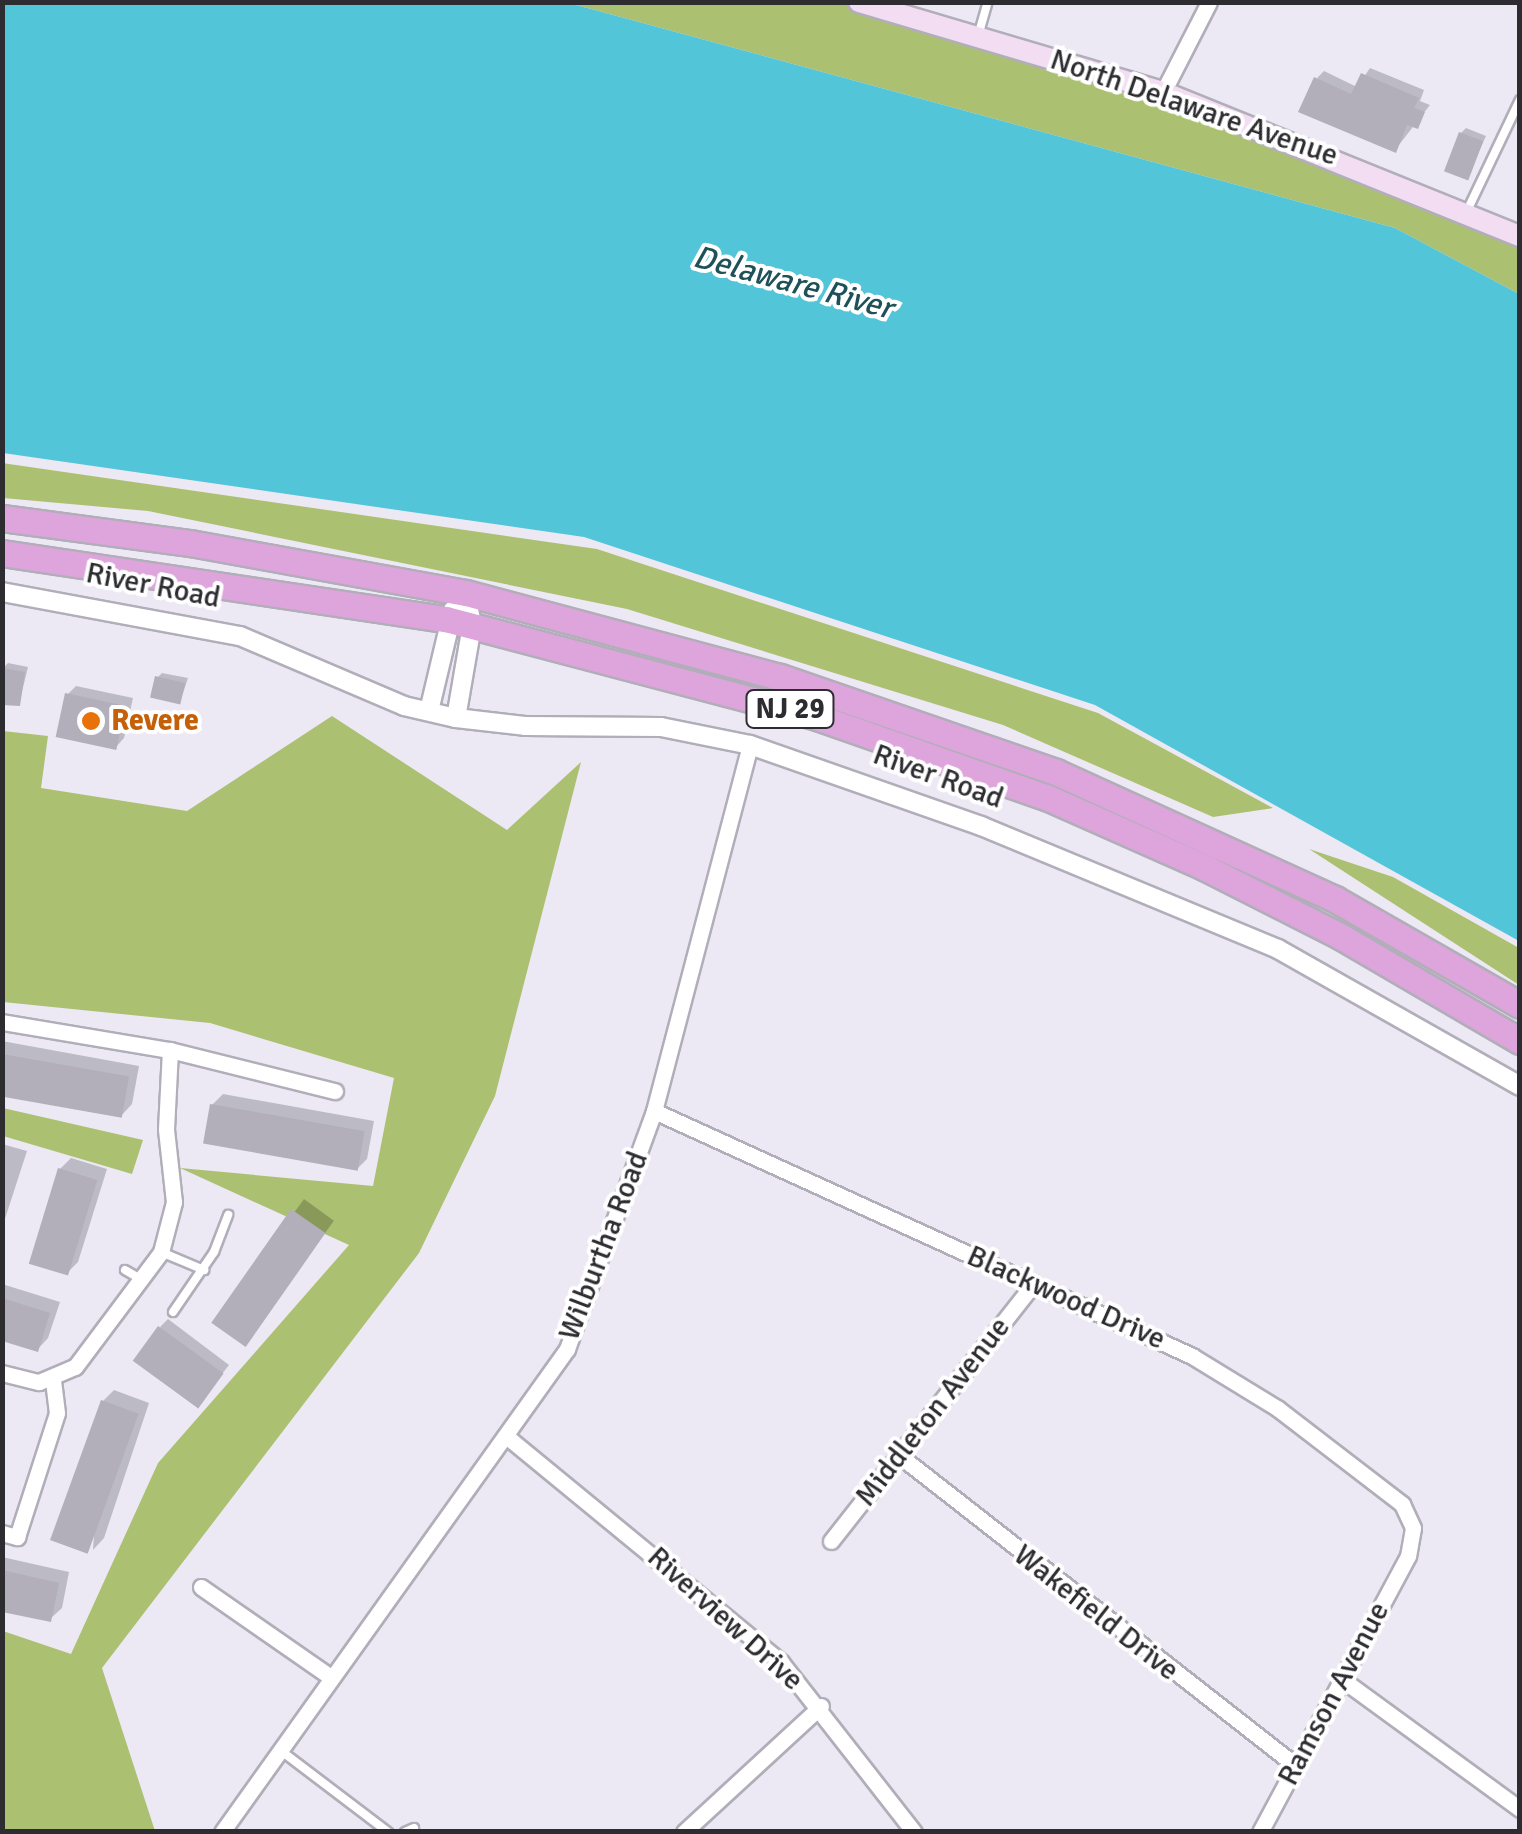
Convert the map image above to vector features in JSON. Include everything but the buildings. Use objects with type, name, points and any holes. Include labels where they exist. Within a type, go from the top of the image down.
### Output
[{"type":"highway","name":"River Road","points":[[2,518],[238,551],[466,594],[780,677],[1056,772],[1335,899],[1520,1005]]},
{"type":"highway","name":"River Road","points":[[2,553],[446,619],[817,716],[1046,797],[1252,890],[1520,1041]]},
{"type":"main road","name":"North Delaware Avenue","points":[[860,2],[1163,92],[1520,236]]},
{"type":"street","points":[[1163,92],[1210,2]]},
{"type":"street","name":"River Road","points":[[2,592],[240,636],[364,690],[456,718],[525,726],[661,728],[750,745],[981,826],[1278,948],[1520,1086]]},
{"type":"street","points":[[429,711],[446,619],[466,594]]},
{"type":"street","points":[[456,718],[472,626],[466,594]]},
{"type":"street","name":"Wilburtha Road","points":[[222,1832],[277,1747],[544,1386],[584,1313],[654,1111],[750,745]]},
{"type":"street","points":[[2,1022],[170,1050],[336,1091]]},
{"type":"street","points":[[2,1373],[53,1380],[76,1368],[161,1252],[174,1202],[166,1129],[170,1050]]},
{"type":"street","name":"Blackwood Drive","points":[[654,1111],[1192,1356],[1318,1437],[1402,1504],[1413,1528],[1408,1556]]},
{"type":"street","name":"Middleton Avenue","points":[[831,1541],[1034,1283]]},
{"type":"street","points":[[2,1533],[17,1537],[28,1505],[58,1413],[53,1380]]},
{"type":"street","name":"Riverview Drive","points":[[506,1436],[737,1620],[821,1706],[914,1832]]},
{"type":"street","name":"Wakefield Drive","points":[[900,1456],[1295,1766]]},
{"type":"street","name":"Ramson Avenue","points":[[1260,1832],[1408,1556]]},
{"type":"street","points":[[200,1587],[330,1676]]},
{"type":"street","points":[[1343,1680],[1520,1810]]},
{"type":"street","points":[[684,1832],[821,1706]]},
{"type":"lane","points":[[978,36],[988,2]]},
{"type":"lane","points":[[1466,214],[1520,100]]},
{"type":"lane","points":[[173,1312],[204,1270],[228,1215]]},
{"type":"lane","points":[[161,1252],[204,1270]]},
{"type":"lane","points":[[125,1270],[143,1281]]},
{"type":"lane","points":[[277,1747],[388,1832]]},
{"type":"green space","points":[[569,3],[850,3],[1163,92],[1519,236],[1519,294],[1395,228]]},
{"type":"green space","points":[[2,463],[597,549],[1098,713],[1273,808],[1213,817],[1003,725],[627,609],[148,511],[3,498]]},
{"type":"green space","points":[[332,716],[507,830],[581,762],[495,1096],[419,1253],[102,1668],[155,1831],[3,1831],[3,1631],[71,1654],[158,1463],[349,1245],[180,1168],[373,1186],[394,1078],[210,1023],[3,1002],[3,731],[48,736],[41,788],[187,811]]},
{"type":"green space","points":[[1309,849],[1393,877],[1519,948],[1519,985]]},
{"type":"green space","points":[[3,1108],[143,1140],[132,1174],[3,1136]]},
{"type":"water","name":"Delaware River","points":[[3,2],[569,3],[1395,228],[1519,294],[1519,941],[1095,705],[584,537],[3,453]]},
{"type":"place","name":"Revere","points":[[91,721]]}]
